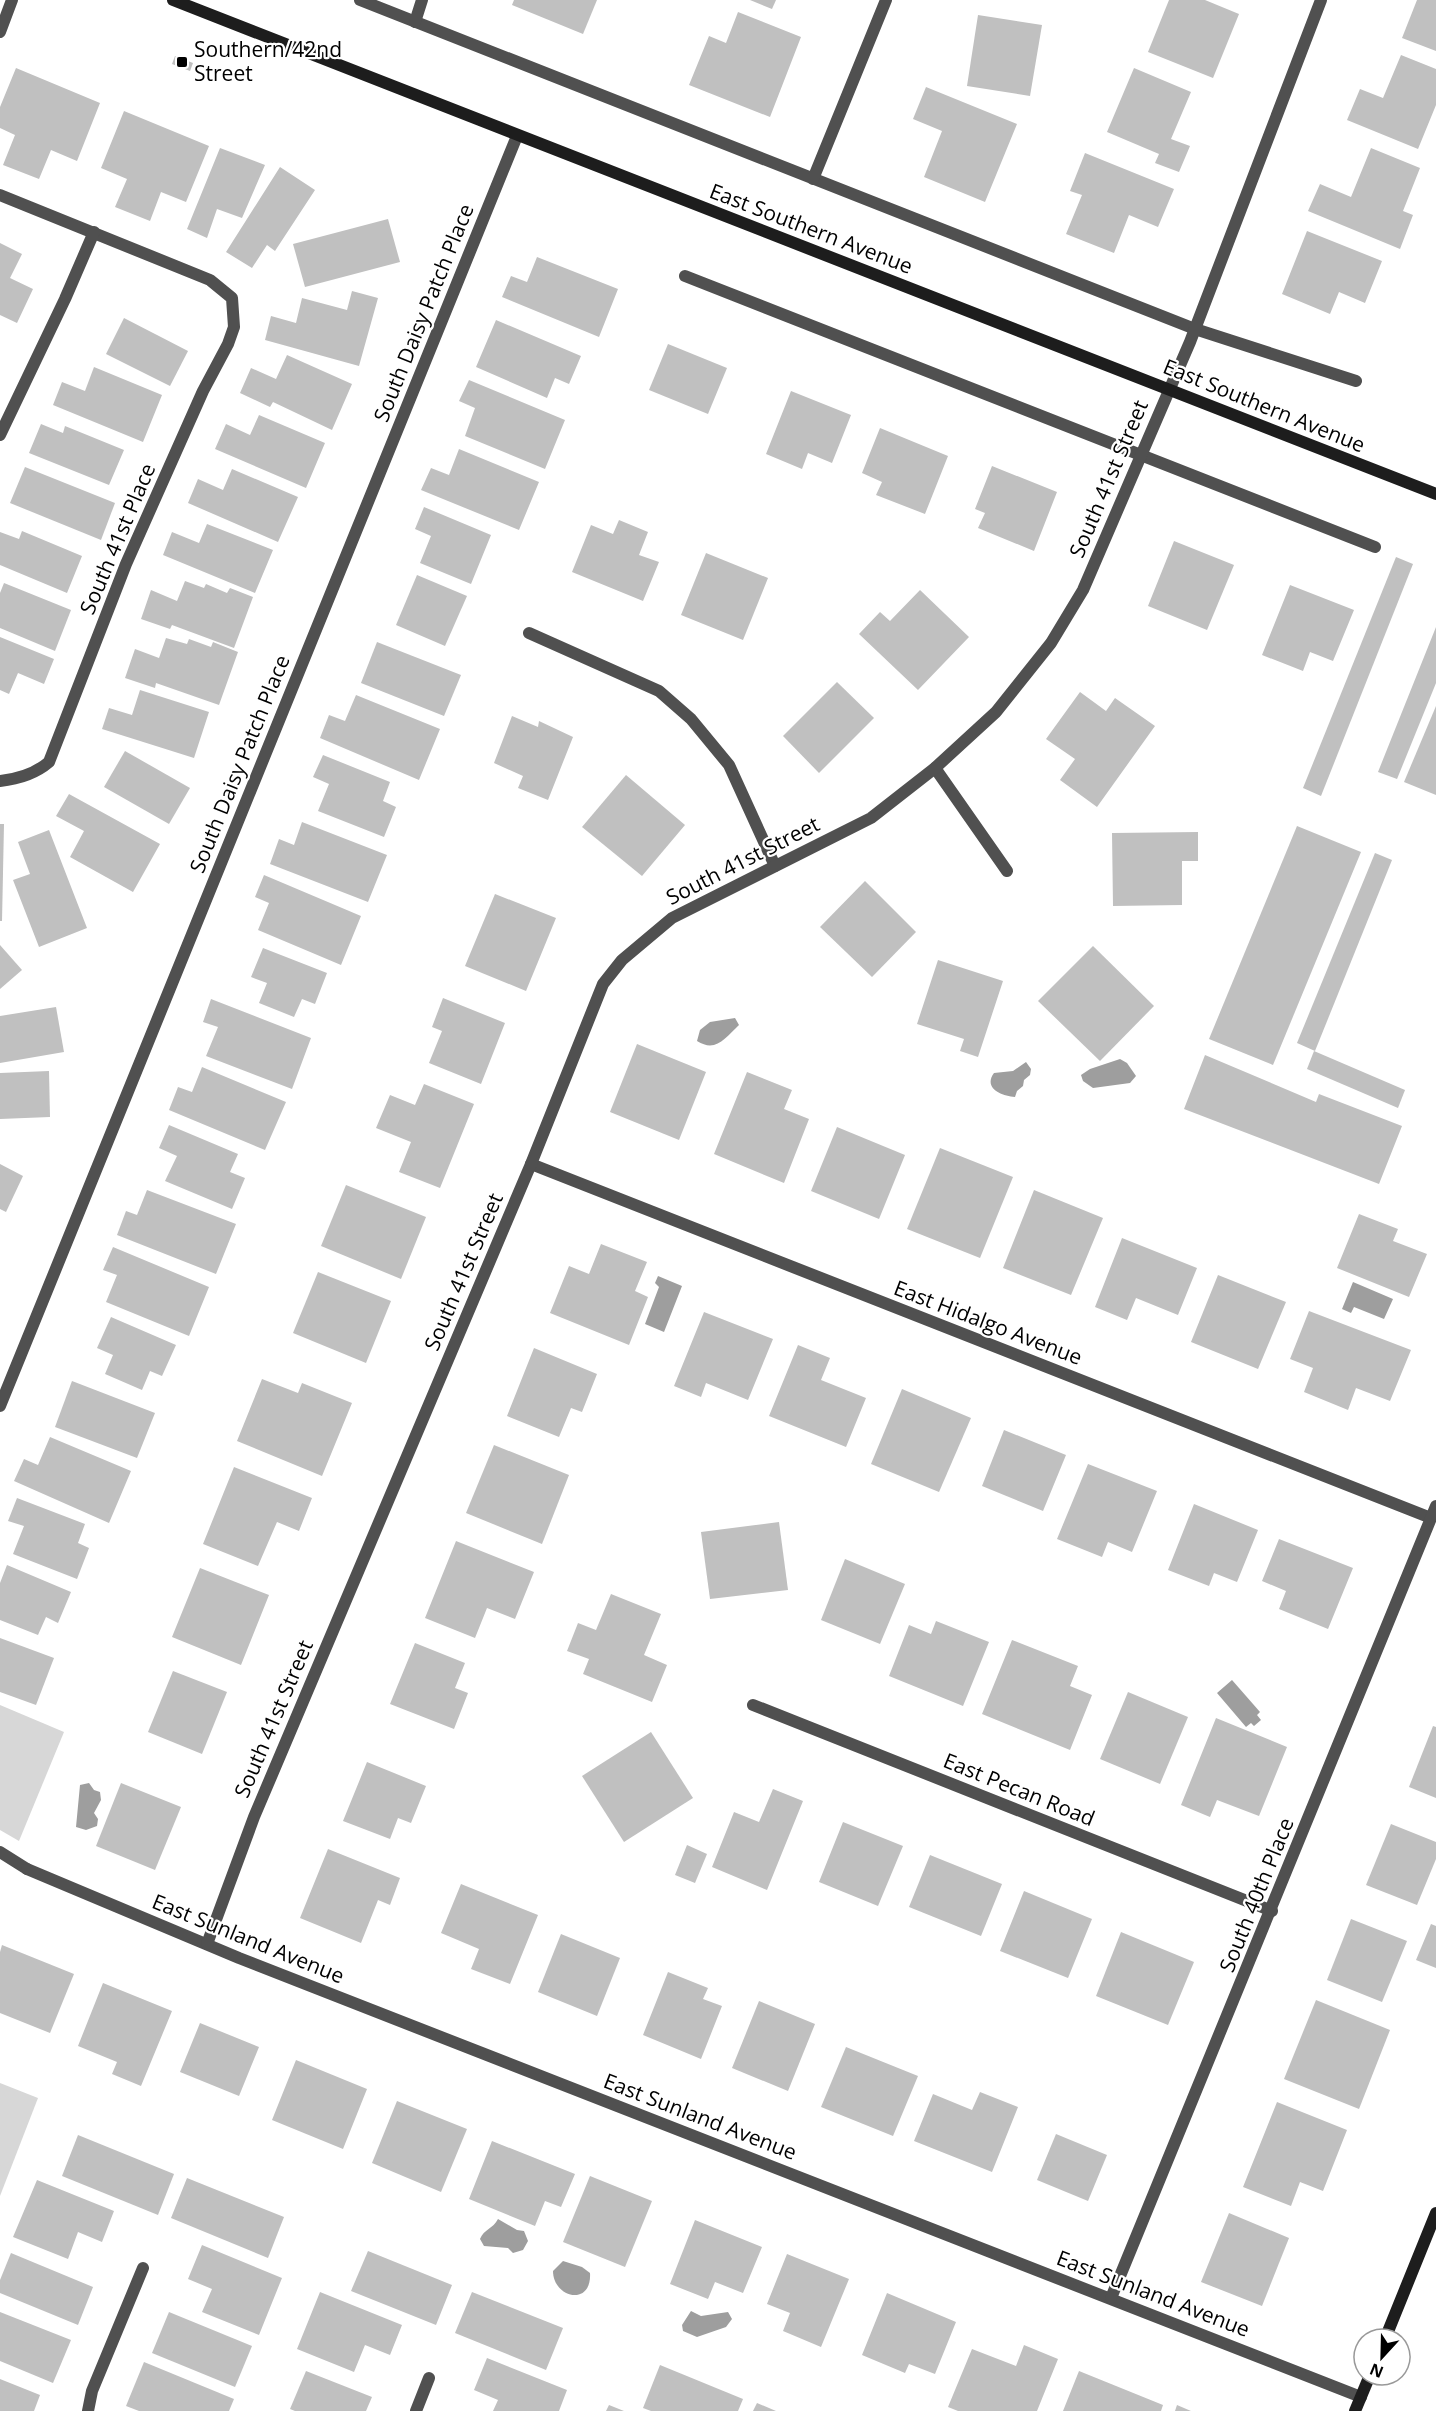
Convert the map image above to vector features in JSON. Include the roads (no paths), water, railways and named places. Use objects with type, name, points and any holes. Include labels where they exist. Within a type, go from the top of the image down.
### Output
[{"type":"main road","name":"East Southern Avenue","points":[[173,0],[1436,495]]},
{"type":"main road","points":[[1389,2327],[1436,2213]]},
{"type":"main road","points":[[1355,2411],[1365,2387]]},
{"type":"street","points":[[0,32],[12,0]]},
{"type":"street","points":[[360,0],[1194,329],[1356,381]]},
{"type":"street","points":[[415,22],[422,0]]},
{"type":"street","points":[[813,179],[886,0]]},
{"type":"street","name":"South 41st Street","points":[[207,1944],[254,1817],[531,1164],[603,984],[622,960],[672,918],[871,818],[935,768],[996,712],[1051,643],[1083,590],[1139,454],[1169,389],[1321,0]]},
{"type":"street","name":"South Daisy Patch Place","points":[[0,1406],[517,136]]},
{"type":"street","points":[[0,195],[94,232],[65,299],[0,435]]},
{"type":"street","name":"South 41st Place","points":[[0,781],[16,779],[38,771],[50,762],[126,564],[234,327],[232,298],[210,280],[94,232]]},
{"type":"street","points":[[685,276],[1375,547]]},
{"type":"street","points":[[529,633],[659,691],[692,719],[729,765],[775,866]]},
{"type":"street","points":[[935,768],[1007,871]]},
{"type":"street","name":"East Hidalgo Avenue","points":[[531,1164],[1434,1512]]},
{"type":"street","name":"South 40th Place","points":[[1111,2298],[1272,1911],[1434,1512]]},
{"type":"street","name":"East Pecan Road","points":[[753,1705],[1272,1911]]},
{"type":"street","name":"East Sunland Avenue","points":[[0,1852],[27,1869],[207,1944],[1361,2397]]},
{"type":"street","points":[[88,2411],[92,2391],[143,2268]]},
{"type":"street","points":[[416,2411],[429,2378]]},
{"type":"place","name":"Southern/42nd Street","points":[[182,62]]}]
